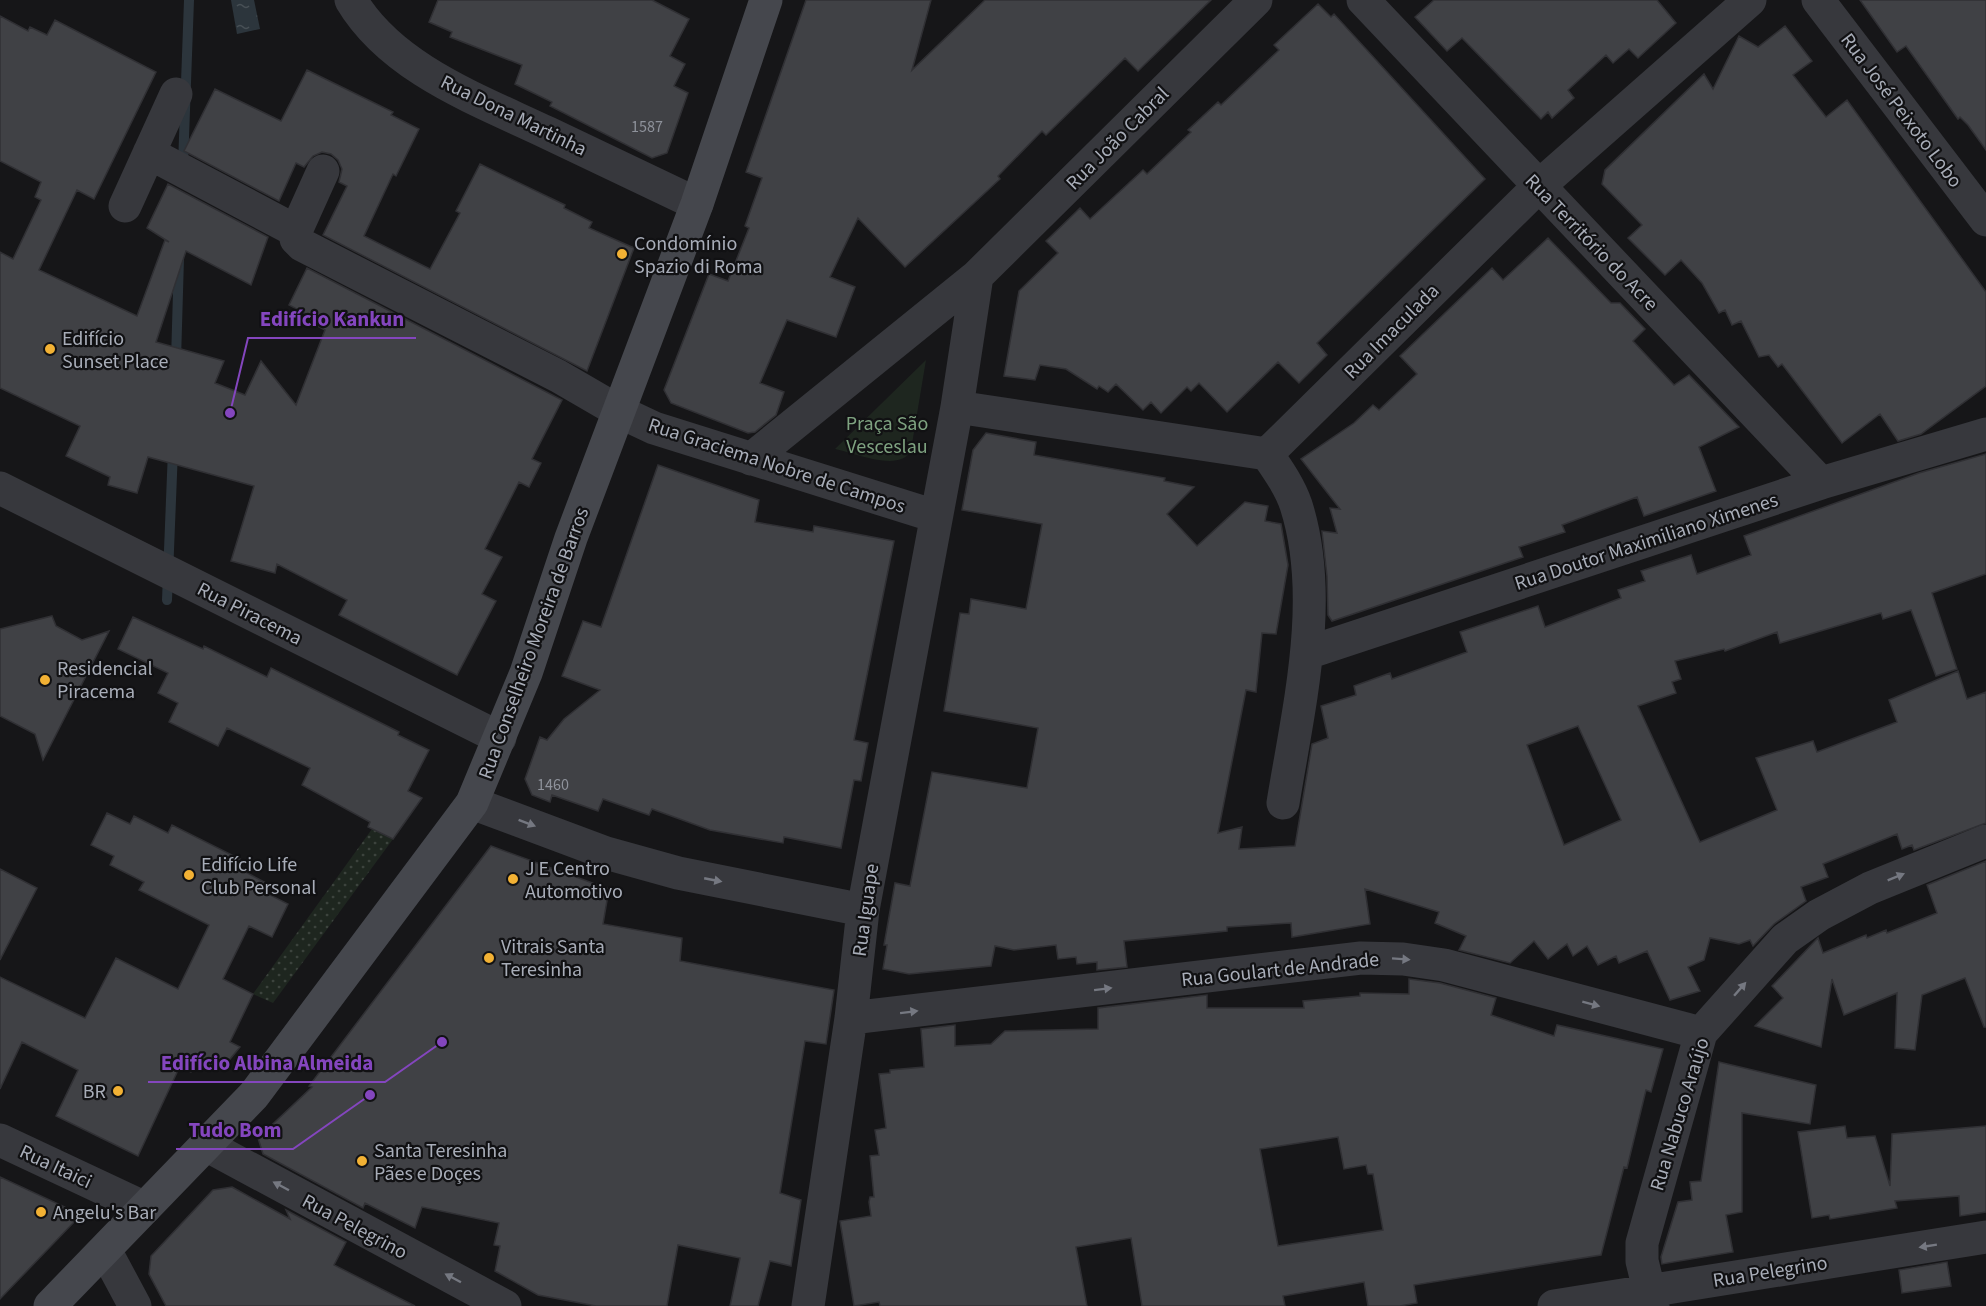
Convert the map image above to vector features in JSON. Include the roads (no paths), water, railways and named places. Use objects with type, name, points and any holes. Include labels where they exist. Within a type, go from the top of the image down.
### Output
[{"type":"main road","name":"Rua Conselheiro Moreira de Barros","points":[[50,1306],[254,1095],[472,802],[526,673],[572,538],[696,204],[766,0]]},
{"type":"street","name":"Rua Dona Martinha","points":[[351,0],[362,17],[391,47],[449,86],[696,204]]},
{"type":"street","name":"Rua João Cabral","points":[[977,276],[1256,0]]},
{"type":"street","name":"Rua Território do Acre","points":[[1363,0],[1821,483]]},
{"type":"street","name":"Rua Imaculada","points":[[1267,454],[1539,186],[1750,0]]},
{"type":"street","name":"Rua José Peixoto Lobo","points":[[1818,0],[1986,220]]},
{"type":"street","points":[[125,206],[176,94]]},
{"type":"street","points":[[149,153],[296,231],[323,171]]},
{"type":"street","name":"Rua Graciema Nobre de Campos","points":[[296,231],[296,239],[302,245],[558,376],[620,412],[654,428],[935,516]]},
{"type":"street","points":[[935,516],[957,407],[977,276]]},
{"type":"street","points":[[751,459],[977,276]]},
{"type":"street","points":[[957,407],[1267,454],[1296,504],[1304,536],[1308,573],[1306,653],[1283,803]]},
{"type":"street","name":"Rua Doutor Maximiliano Ximenes","points":[[1306,653],[1821,483],[1986,434]]},
{"type":"street","name":"Rua Piracema","points":[[0,488],[500,738]]},
{"type":"street","name":"Rua Iguape","points":[[808,1306],[851,1018],[863,910],[935,516]]},
{"type":"street","points":[[472,802],[606,854],[678,873],[863,910]]},
{"type":"street","name":"Rua Nabuco Araújo","points":[[1650,1298],[1642,1261],[1647,1219],[1701,1033],[1785,939],[1819,915],[1870,888],[1986,841]]},
{"type":"street","name":"Rua Goulart de Andrade","points":[[851,1018],[1361,958],[1393,958],[1444,965],[1701,1033]]},
{"type":"street","name":"Rua Itaici","points":[[0,1140],[145,1208]]},
{"type":"street","name":"Rua Pelegrino","points":[[206,1145],[505,1306]]},
{"type":"street","name":"Rua Pelegrino","points":[[1554,1306],[1650,1298],[1986,1237]]},
{"type":"street","points":[[105,1250],[135,1306]]},
{"type":"water","points":[[231,0],[254,0],[260,29],[237,34]]},
{"type":"waterway","points":[[183,165],[189,0]]},
{"type":"waterway","points":[[176,360],[179,258]]},
{"type":"waterway","points":[[167,600],[173,450]]},
{"type":"place","name":"Condomínio Spazio di Roma","points":[[622,254]]},
{"type":"place","name":"Edifício Sunset Place","points":[[50,349]]},
{"type":"place","name":"Edifício Kankun","points":[[230,413]]},
{"type":"place","name":"Residencial Piracema","points":[[45,680]]},
{"type":"place","name":"Edifício Life Club Personal","points":[[189,875]]},
{"type":"place","name":"J E Centro Automotivo","points":[[513,879]]},
{"type":"place","name":"Vitrais Santa Teresinha","points":[[489,958]]},
{"type":"place","name":"Edifício Albina Almeida","points":[[442,1042]]},
{"type":"place","name":"BR","points":[[118,1091]]},
{"type":"place","name":"Tudo Bom","points":[[370,1095]]},
{"type":"place","name":"Santa Teresinha Pães e Doçes","points":[[362,1161]]},
{"type":"place","name":"Angelu's Bar","points":[[41,1212]]},
{"type":"park label","name":"Praça São Vesceslau","points":[[887,434]]}]
